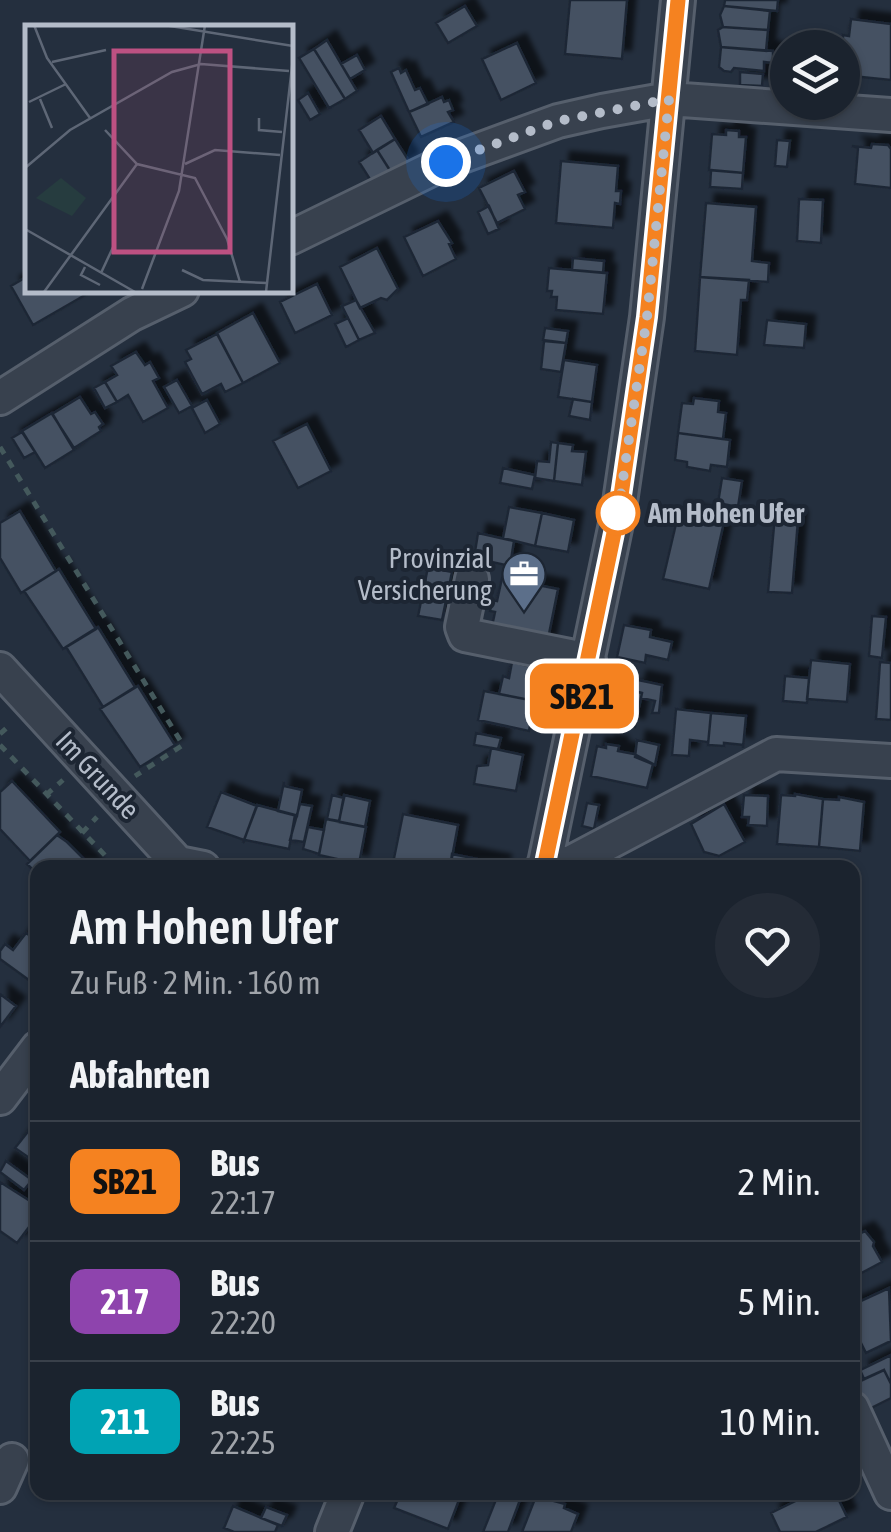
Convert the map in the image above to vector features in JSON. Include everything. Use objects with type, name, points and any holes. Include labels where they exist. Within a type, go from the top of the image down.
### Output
[{"type":"street","points":[[546,860],[628,452],[647,317],[678,0]]},
{"type":"street","points":[[292,237],[446,162],[558,121],[669,99],[891,116]]},
{"type":"street","points":[[0,398],[132,314],[178,292]]},
{"type":"street","points":[[472,579],[462,627],[465,635],[589,660]]},
{"type":"street","name":"Im Grunde","points":[[0,669],[179,860]]},
{"type":"street","points":[[576,860],[776,754],[891,761]]},
{"type":"street","points":[[0,1098],[30,1059]]},
{"type":"street","points":[[860,1425],[891,1493]]},
{"type":"street","points":[[332,1532],[345,1500]]},
{"type":"path","points":[[0,447],[183,746],[114,790]]},
{"type":"path","points":[[0,745],[109,860]]},
{"type":"building","points":[[570,0],[627,0],[622,59],[565,54]]},
{"type":"building","points":[[725,0],[778,0],[777,11],[724,6]]},
{"type":"building","points":[[465,6],[477,26],[448,43],[436,23]]},
{"type":"building","points":[[724,6],[770,11],[768,30],[723,27],[720,15]]},
{"type":"building","points":[[851,19],[891,24],[891,80],[860,77],[860,30],[850,30]]},
{"type":"building","points":[[718,30],[768,30],[766,51],[721,47]]},
{"type":"building","points":[[327,40],[357,91],[345,99],[314,49]]},
{"type":"building","points":[[517,43],[536,83],[501,100],[482,59]]},
{"type":"building","points":[[721,47],[770,51],[770,63],[764,62],[764,71],[734,68],[731,72],[719,67]]},
{"type":"building","points":[[314,49],[345,99],[329,108],[299,58]]},
{"type":"building","points":[[357,55],[365,70],[350,79],[341,64]]},
{"type":"building","points":[[399,68],[401,73],[406,70],[415,90],[420,88],[428,104],[409,112],[391,72]]},
{"type":"building","points":[[740,72],[763,74],[762,86],[740,85]]},
{"type":"building","points":[[308,93],[320,114],[310,120],[298,100]]},
{"type":"building","points":[[442,97],[444,102],[449,100],[453,110],[448,112],[454,122],[421,137],[409,112]]},
{"type":"building","points":[[381,116],[395,139],[373,153],[359,130]]},
{"type":"building","points":[[726,130],[739,131],[739,137],[746,137],[743,173],[709,170],[712,134],[726,135]]},
{"type":"building","points":[[395,139],[409,161],[391,172],[377,150]]},
{"type":"building","points":[[777,140],[790,141],[787,167],[775,166]]},
{"type":"building","points":[[872,144],[888,145],[891,149],[891,188],[855,184],[858,148],[852,146],[871,148]]},
{"type":"building","points":[[377,150],[391,172],[373,184],[359,162]]},
{"type":"building","points":[[561,161],[618,166],[616,191],[621,191],[620,204],[615,203],[613,228],[556,223]]},
{"type":"building","points":[[711,170],[743,173],[742,189],[710,187]]},
{"type":"building","points":[[514,171],[525,192],[518,195],[525,209],[497,223],[479,188]]},
{"type":"building","points":[[799,199],[823,200],[821,243],[797,241]]},
{"type":"building","points":[[706,203],[756,207],[752,261],[769,263],[768,282],[700,277]]},
{"type":"building","points":[[489,206],[499,229],[488,234],[478,212]]},
{"type":"building","points":[[438,221],[452,243],[449,244],[456,259],[423,276],[404,237]]},
{"type":"building","points":[[377,248],[398,289],[387,300],[381,298],[360,308],[340,267]]},
{"type":"building","points":[[573,258],[604,261],[603,273],[572,270]]},
{"type":"building","points":[[549,268],[607,273],[603,314],[556,310],[557,297],[551,297],[552,291],[547,291]]},
{"type":"building","points":[[700,277],[749,280],[747,300],[741,300],[737,355],[695,351]]},
{"type":"building","points":[[25,278],[25,292],[90,292],[33,325],[11,286]]},
{"type":"building","points":[[317,284],[332,315],[295,333],[280,302]]},
{"type":"building","points":[[356,300],[375,333],[359,340],[342,306]]},
{"type":"building","points":[[253,313],[280,363],[243,383],[217,333]]},
{"type":"building","points":[[348,318],[359,340],[346,347],[335,324]]},
{"type":"building","points":[[767,320],[806,324],[804,348],[764,345]]},
{"type":"building","points":[[545,328],[568,331],[566,343],[543,340]]},
{"type":"building","points":[[217,334],[243,383],[225,392],[221,384],[202,394],[185,362],[191,359],[186,350]]},
{"type":"building","points":[[544,341],[566,343],[561,372],[541,369]]},
{"type":"building","points":[[136,352],[145,365],[150,362],[159,378],[153,381],[168,408],[143,422],[128,395],[117,402],[105,382],[117,375],[111,366]]},
{"type":"building","points":[[564,360],[597,365],[592,402],[558,397]]},
{"type":"building","points":[[177,380],[192,406],[179,413],[164,387]]},
{"type":"building","points":[[105,382],[117,402],[105,408],[94,388]]},
{"type":"building","points":[[80,397],[103,424],[99,427],[101,431],[74,448],[52,414]]},
{"type":"building","points":[[694,398],[719,401],[718,412],[726,413],[723,439],[678,433],[682,403],[693,404]]},
{"type":"building","points":[[573,399],[592,402],[590,420],[569,416]]},
{"type":"building","points":[[207,400],[220,424],[205,433],[192,408]]},
{"type":"building","points":[[52,413],[74,450],[45,468],[22,431]]},
{"type":"building","points":[[307,424],[331,471],[298,488],[273,441]]},
{"type":"building","points":[[22,432],[35,452],[24,458],[12,438]]},
{"type":"building","points":[[678,433],[730,440],[727,467],[711,465],[710,471],[687,467],[687,462],[675,460]]},
{"type":"building","points":[[551,442],[558,443],[554,481],[535,478],[537,461],[549,462]]},
{"type":"building","points":[[558,443],[573,445],[572,451],[586,452],[582,485],[554,481]]},
{"type":"building","points":[[503,468],[535,475],[532,489],[500,483]]},
{"type":"building","points":[[722,478],[742,481],[738,507],[718,503]]},
{"type":"building","points":[[509,507],[542,513],[535,546],[503,538]]},
{"type":"building","points":[[20,511],[56,571],[21,593],[0,558],[0,523]]},
{"type":"building","points":[[679,511],[724,522],[709,589],[663,579]]},
{"type":"building","points":[[542,513],[574,520],[568,552],[535,546]]},
{"type":"building","points":[[775,515],[798,520],[792,593],[768,592]]},
{"type":"building","points":[[478,533],[514,541],[510,566],[474,558]]},
{"type":"building","points":[[428,567],[452,572],[442,620],[418,616]]},
{"type":"building","points":[[59,569],[96,629],[63,649],[24,591]]},
{"type":"building","points":[[502,578],[558,589],[547,644],[490,636],[495,612],[490,611],[492,600],[497,601]]},
{"type":"building","points":[[872,616],[886,617],[882,658],[869,656]]},
{"type":"building","points":[[624,625],[651,630],[650,637],[672,642],[668,660],[646,655],[645,663],[617,657]]},
{"type":"building","points":[[98,627],[135,687],[103,707],[66,647]]},
{"type":"building","points":[[811,660],[850,664],[847,702],[807,699]]},
{"type":"building","points":[[512,662],[541,669],[535,701],[499,694],[503,676],[509,678]]},
{"type":"building","points":[[880,662],[891,663],[891,720],[876,719]]},
{"type":"building","points":[[785,676],[809,678],[807,703],[783,701]]},
{"type":"building","points":[[638,680],[662,685],[659,713],[652,713],[655,701],[641,698],[642,693],[635,691]]},
{"type":"building","points":[[138,686],[175,745],[140,767],[100,709]]},
{"type":"building","points":[[611,686],[642,693],[635,727],[603,720]]},
{"type":"building","points":[[484,691],[535,701],[529,731],[478,720]]},
{"type":"building","points":[[676,709],[711,713],[708,745],[690,740],[689,756],[672,755]]},
{"type":"building","points":[[711,713],[746,716],[743,748],[724,743],[708,745]]},
{"type":"building","points":[[476,733],[501,738],[498,749],[474,745]]},
{"type":"building","points":[[637,740],[659,745],[655,765],[635,757]]},
{"type":"building","points":[[606,744],[619,746],[618,751],[653,764],[647,788],[591,776],[597,746],[606,748]]},
{"type":"building","points":[[491,748],[523,755],[516,791],[474,784],[477,766],[488,765]]},
{"type":"building","points":[[12,781],[60,832],[30,861],[0,829],[0,792]]},
{"type":"building","points":[[284,782],[284,786],[302,790],[297,816],[278,811]]},
{"type":"building","points":[[221,792],[257,806],[244,840],[207,827]]},
{"type":"building","points":[[332,795],[344,798],[339,821],[327,819]]},
{"type":"building","points":[[344,795],[370,801],[365,827],[339,822]]},
{"type":"building","points":[[744,795],[768,796],[767,826],[748,825],[749,817],[742,817]]},
{"type":"building","points":[[781,795],[823,799],[819,847],[777,844]]},
{"type":"building","points":[[839,797],[864,802],[860,851],[819,847],[823,799]]},
{"type":"building","points":[[587,803],[599,805],[594,829],[582,826]]},
{"type":"building","points":[[300,804],[312,806],[304,842],[290,840]]},
{"type":"building","points":[[724,804],[745,842],[719,856],[704,852],[691,824]]},
{"type":"building","points":[[257,805],[295,815],[289,849],[245,840],[243,843]]},
{"type":"building","points":[[403,814],[458,825],[451,860],[394,860]]},
{"type":"building","points":[[326,819],[366,827],[360,860],[319,855]]},
{"type":"building","points":[[308,827],[324,830],[319,854],[303,849]]},
{"type":"building","points":[[57,835],[85,860],[31,860]]},
{"type":"building","points":[[452,854],[482,860],[451,860]]},
{"type":"building","points":[[26,933],[30,936],[30,981],[0,959],[5,944],[13,950]]},
{"type":"building","points":[[0,994],[16,1006],[0,1027]]},
{"type":"building","points":[[30,1129],[30,1158],[15,1148]]},
{"type":"building","points":[[6,1161],[30,1182],[24,1190],[0,1172]]},
{"type":"building","points":[[0,1182],[30,1201],[30,1226],[17,1243],[0,1231]]},
{"type":"building","points":[[865,1231],[874,1242],[882,1262],[860,1274],[860,1233]]},
{"type":"building","points":[[889,1288],[891,1341],[866,1353],[860,1341],[860,1301]]},
{"type":"building","points":[[891,1355],[891,1384],[884,1370],[864,1379],[860,1370]]},
{"type":"building","points":[[884,1370],[891,1384],[891,1398],[869,1409],[860,1391],[860,1381]]},
{"type":"building","points":[[398,1500],[459,1500],[448,1529],[394,1508]]},
{"type":"building","points":[[496,1500],[520,1500],[508,1532],[483,1532]]},
{"type":"building","points":[[534,1500],[565,1504],[564,1508],[578,1514],[571,1532],[522,1532]]},
{"type":"building","points":[[798,1500],[839,1500],[847,1517],[816,1532],[780,1532],[771,1513]]},
{"type":"building","points":[[233,1506],[278,1525],[275,1532],[234,1532],[224,1528]]},
{"type":"building","points":[[266,1507],[287,1515],[282,1526],[261,1518]]},
{"type":"bus line","name":"SB21","points":[[546,860],[619,509],[647,317],[678,0]]},
{"type":"place","name":"Am Hohen Ufer","points":[[618,513]]},
{"type":"place","name":"Provinzial Versicherung","points":[[524,612]]},
{"type":"route","points":[[446,162],[558,121],[669,99],[647,317],[618,513]]}]
